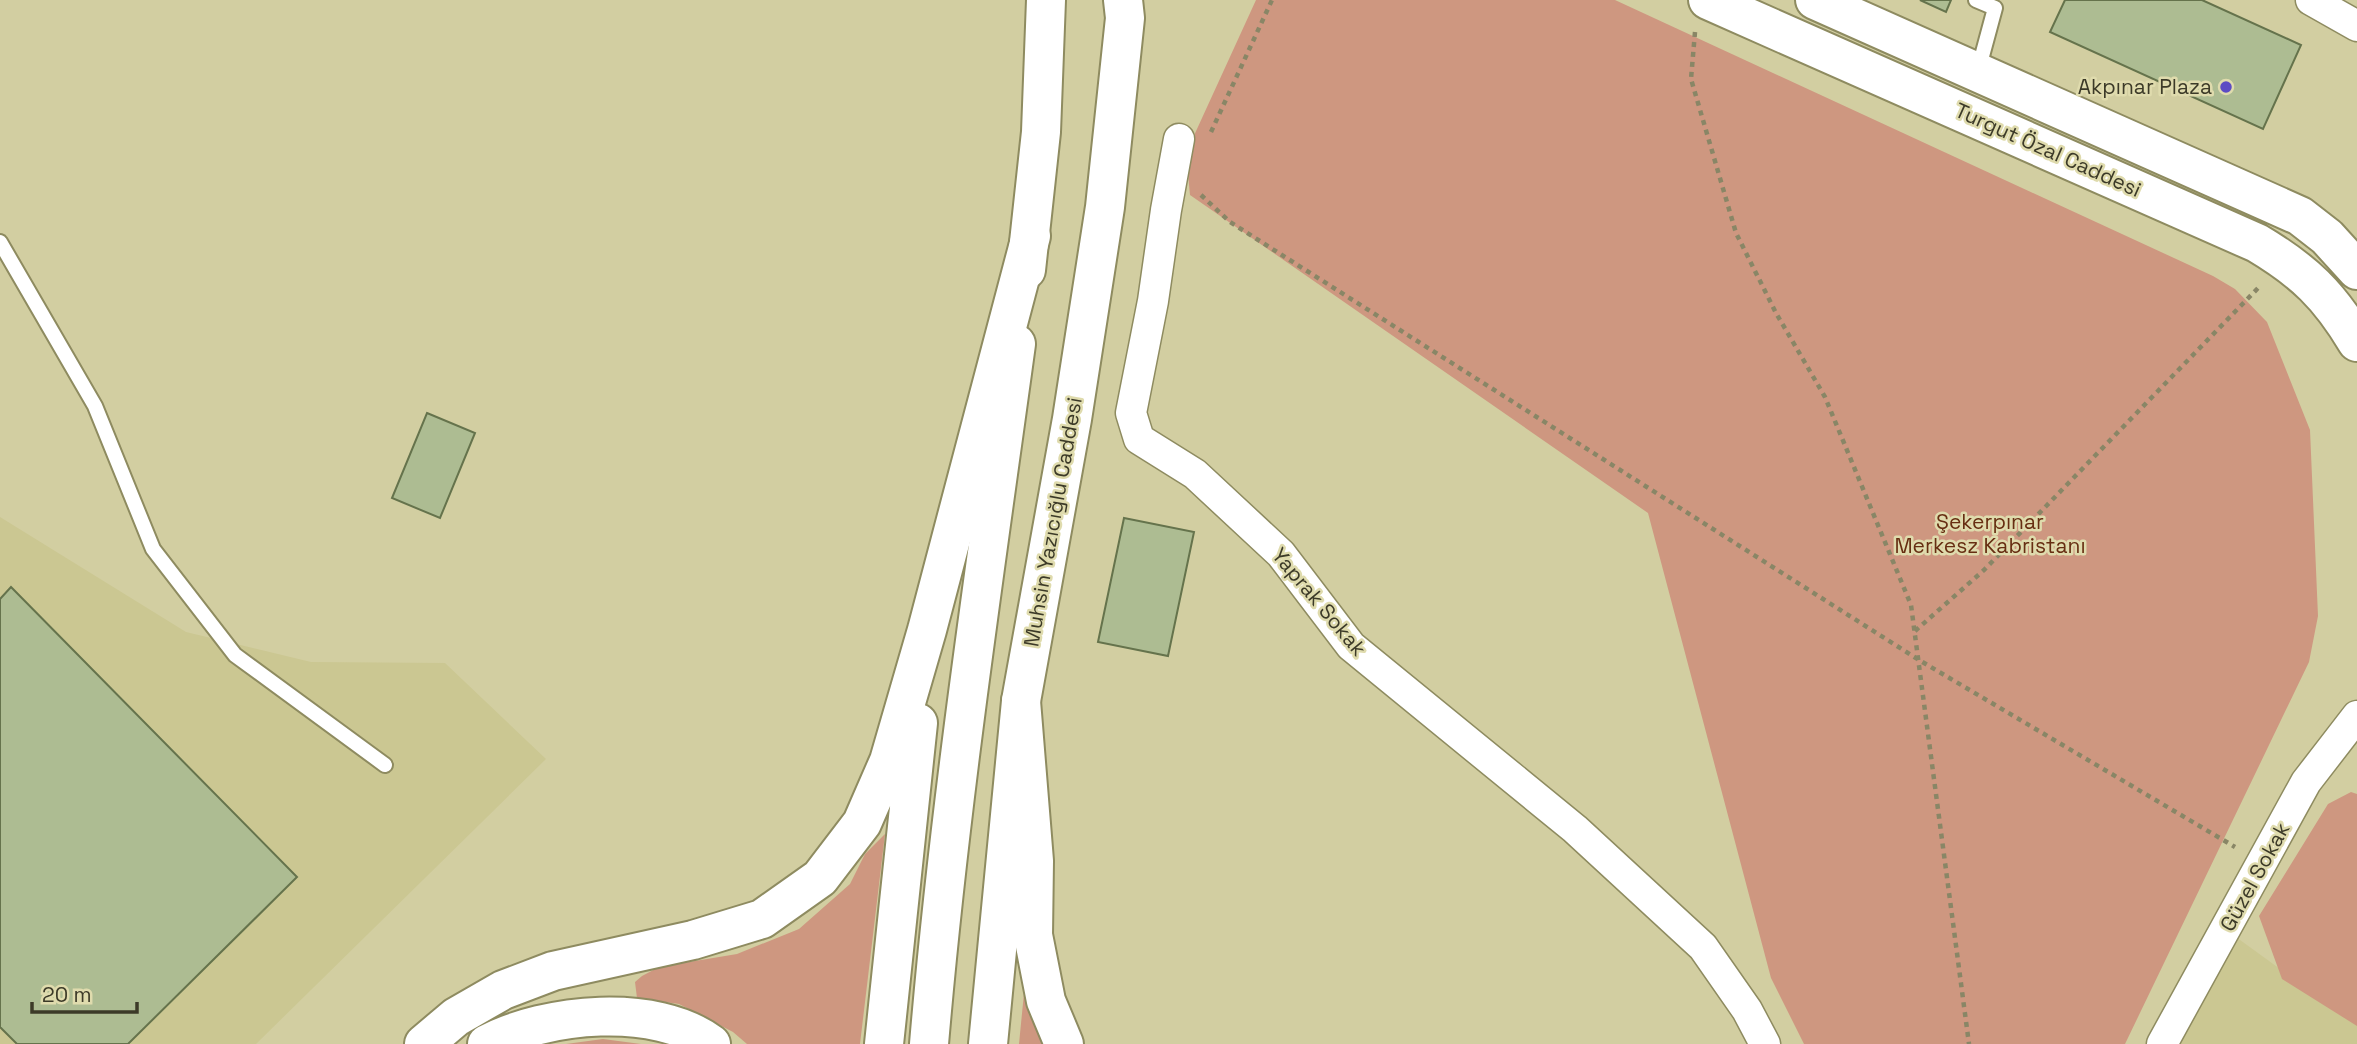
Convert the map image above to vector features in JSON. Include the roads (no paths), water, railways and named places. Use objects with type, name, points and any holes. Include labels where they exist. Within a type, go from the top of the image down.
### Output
[{"type":"main road","points":[[929,1044],[938,940],[966,703],[1031,236],[1041,132],[1046,0]]},
{"type":"main road","name":"Turgut Özal Caddesi","points":[[1815,0],[2300,216],[2327,237],[2357,270]]},
{"type":"main road","name":"Muhsin Yazıcığlu Caddesi","points":[[988,1044],[1021,701],[1069,433],[1105,206],[1125,6]]},
{"type":"main road","name":"Turgut Özal Caddesi","points":[[1702,13],[2257,243],[2286,260],[2316,285],[2340,312],[2357,342]]},
{"type":"main road","points":[[424,1044],[456,1017],[503,990],[553,971],[693,940],[762,919],[820,878],[862,823],[889,761],[927,630],[1031,236]]},
{"type":"main road","points":[[884,1044],[927,630]]},
{"type":"main road","points":[[1021,701],[1034,861],[1033,935],[1046,1002],[1064,1044]]},
{"type":"main road","points":[[487,1044],[508,1033],[554,1021],[604,1016],[663,1022],[711,1044]]},
{"type":"street","points":[[2311,0],[2357,26]]},
{"type":"street","name":"Yaprak Sokak","points":[[1192,141],[1166,209],[1153,301],[1131,413],[1139,439],[1195,474],[1280,554],[1351,646],[1575,829],[1703,947],[1747,1010],[1765,1044]]},
{"type":"street","points":[[2300,216],[2357,244]]},
{"type":"street","name":"Güzel Sokak","points":[[2162,1044],[2306,782],[2357,716]]},
{"type":"lane","points":[[1976,0],[1996,8],[1978,73]]},
{"type":"lane","points":[[0,242],[95,406],[152,550],[235,655],[384,765]]},
{"type":"place","name":"Akpınar Plaza","points":[[2226,87]]},
{"type":"park label","name":"Şekerpınar Merkesz Kabristanı","points":[[1990,534]]}]
